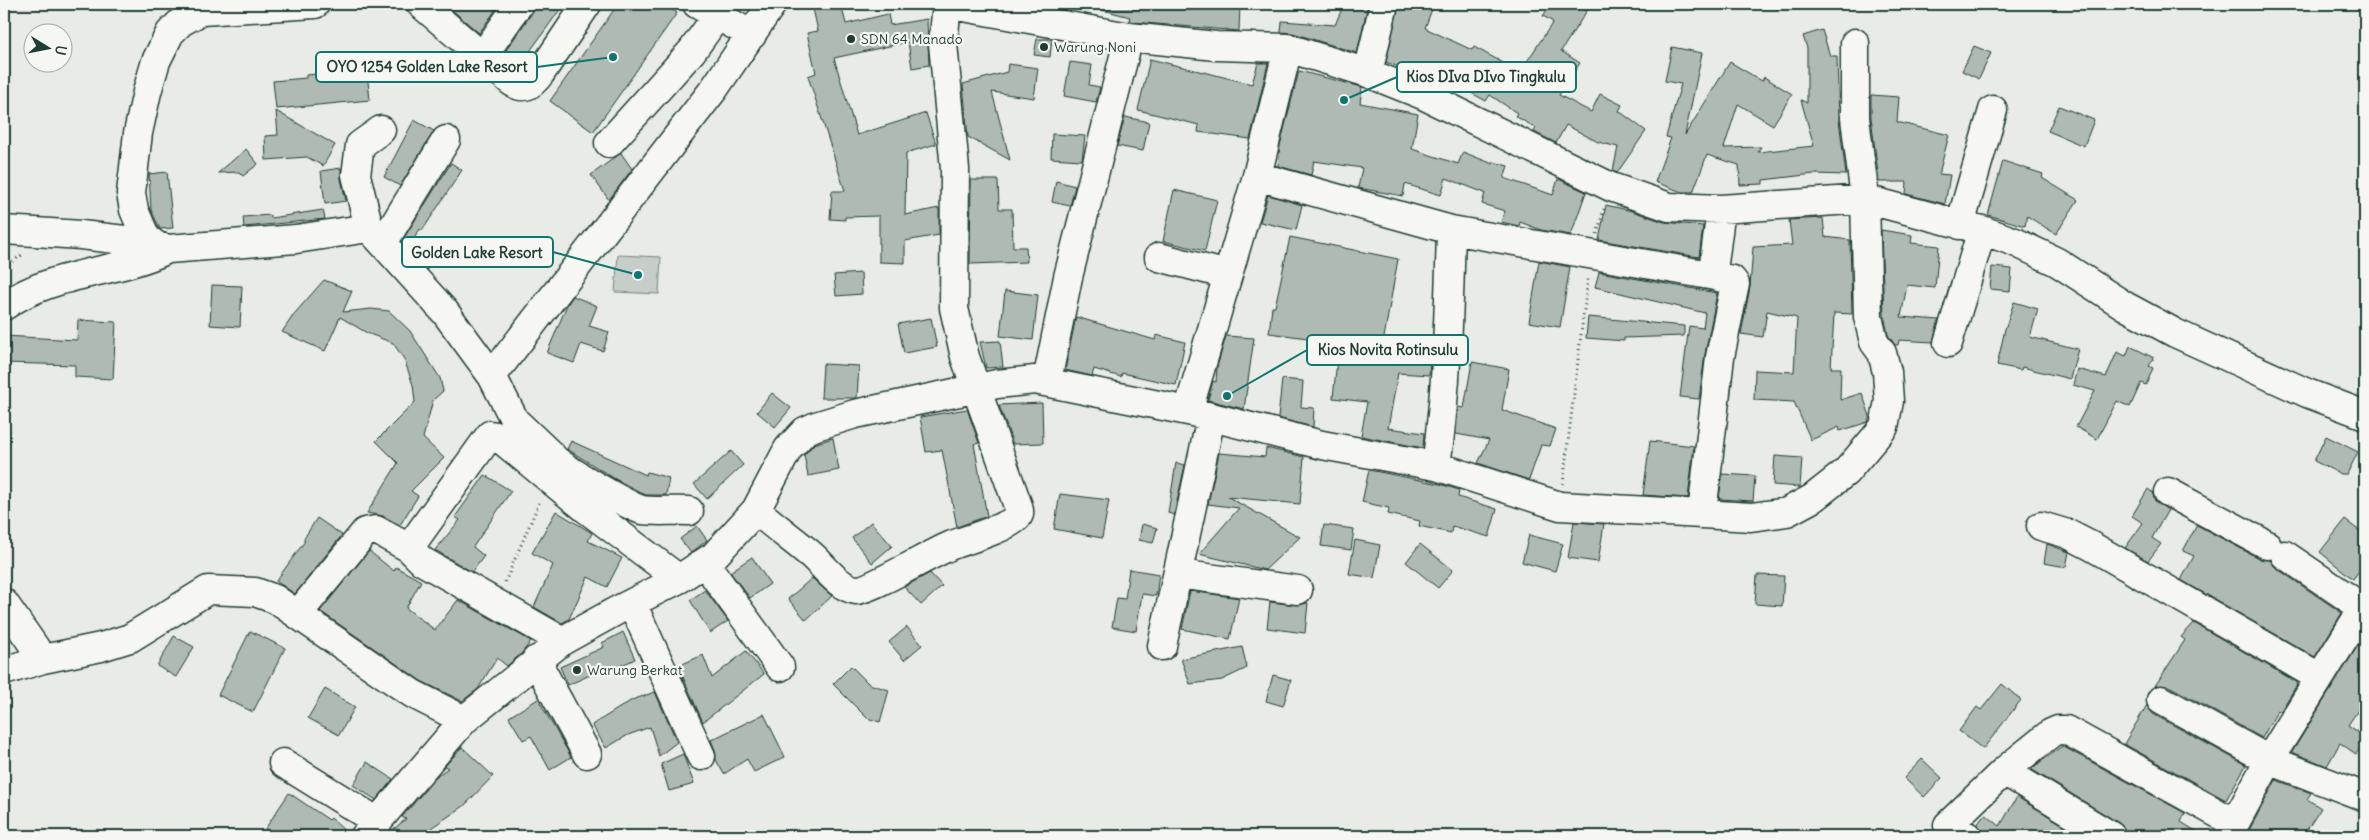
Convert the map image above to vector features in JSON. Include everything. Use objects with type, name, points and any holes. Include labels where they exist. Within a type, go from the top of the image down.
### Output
[{"type":"street","points":[[159,246],[142,232],[134,210],[131,193],[138,133],[147,92],[156,61],[170,33],[180,22],[200,8],[314,4]]},
{"type":"street","points":[[421,4],[516,85],[524,86],[532,84],[587,4]]},
{"type":"street","points":[[482,57],[519,4]]},
{"type":"street","points":[[492,376],[708,96],[752,36],[772,4]]},
{"type":"street","points":[[756,510],[811,554],[846,586],[860,590],[871,587],[924,557],[992,531],[1016,519],[1020,512],[976,389],[954,308],[954,148],[943,44],[947,4],[1129,37],[1216,46],[1288,48],[1368,73],[1423,95],[1611,187],[1669,207],[1721,209],[1866,199],[1971,228],[2015,242],[2056,262],[2125,306],[2175,333],[2307,393],[2365,415]]},
{"type":"street","points":[[1368,73],[1384,4]]},
{"type":"street","points":[[609,143],[692,51],[707,10],[752,36]]},
{"type":"street","points":[[1048,381],[1071,265],[1129,37]]},
{"type":"street","points":[[283,763],[372,829],[464,720],[536,660],[562,641],[679,579],[705,563],[731,539],[756,510],[788,450],[805,431],[855,414],[1011,382],[1048,381],[1200,414],[1322,445],[1436,466],[1560,506],[1743,517],[1772,516],[1787,512],[1813,498],[1846,472],[1884,427],[1890,401],[1884,362],[1874,342],[1868,317],[1866,199],[1855,118],[1855,43]]},
{"type":"street","points":[[1162,646],[1178,574],[1200,414],[1225,288],[1257,176],[1288,48]]},
{"type":"street","points":[[1948,342],[1993,110]]},
{"type":"street","points":[[381,130],[360,144],[356,159],[356,175],[376,235],[445,312],[492,376],[507,410],[515,421],[554,460],[566,469],[640,510],[689,511]]},
{"type":"street","points":[[376,235],[446,140]]},
{"type":"street","points":[[1257,176],[1451,230],[1592,253],[1715,276],[1736,284],[1722,349],[1702,514]]},
{"type":"street","points":[[1715,276],[1713,271],[1721,209]]},
{"type":"street","points":[[4,230],[81,235],[159,246],[376,235]]},
{"type":"street","points":[[1436,466],[1445,394],[1450,323],[1451,230]]},
{"type":"street","points":[[4,306],[35,287],[147,259],[159,246]]},
{"type":"street","points":[[1160,257],[1225,288]]},
{"type":"street","points":[[409,548],[490,435],[497,436],[549,480],[679,579]]},
{"type":"street","points":[[1951,833],[2004,771],[2051,733],[2058,730],[2066,730],[2231,830],[2269,760],[2364,606],[2276,550],[2168,492]]},
{"type":"street","points":[[2041,526],[2068,534],[2093,547],[2320,677]]},
{"type":"street","points":[[298,614],[365,532],[376,530],[409,548],[422,561],[562,641]]},
{"type":"street","points":[[705,563],[780,667]]},
{"type":"street","points":[[1178,574],[1298,590]]},
{"type":"street","points":[[4,671],[43,659],[101,647],[130,638],[208,590],[255,592],[275,599],[363,662],[413,694],[464,720]]},
{"type":"street","points":[[4,603],[43,659]]},
{"type":"street","points":[[632,603],[701,756]]},
{"type":"street","points":[[536,660],[587,754]]},
{"type":"street","points":[[2161,700],[2269,760],[2365,797]]},
{"type":"street","points":[[2004,771],[2111,836]]},
{"type":"path","points":[[1560,506],[1592,253],[1611,187]]},
{"type":"path","points":[[502,589],[521,540],[549,480]]},
{"type":"shaded area","points":[[618,255],[661,257],[659,294],[615,292]]},
{"type":"building","points":[[445,4],[500,4],[479,33]]},
{"type":"building","points":[[534,4],[564,4],[520,65],[504,53],[532,13]]},
{"type":"building","points":[[618,4],[664,4],[677,13],[593,132],[550,101]]},
{"type":"building","points":[[812,4],[841,4],[846,24],[888,14],[890,25],[927,19],[929,65],[912,68],[908,42],[834,58],[857,135],[926,113],[936,144],[906,153],[905,215],[939,208],[939,235],[905,241],[905,263],[879,262],[879,216],[845,217],[845,220],[830,219],[832,191],[845,191],[808,76],[816,73],[807,33],[818,31]]},
{"type":"building","points":[[1099,4],[1240,4],[1239,31],[1133,22],[1129,20],[1130,17],[1099,9]]},
{"type":"building","points":[[1344,4],[1368,4],[1357,53],[1293,33],[1281,32],[1282,21],[1335,25]]},
{"type":"building","points":[[1399,4],[1417,4],[1432,9],[1425,28],[1472,50],[1474,47],[1520,72],[1553,22],[1543,16],[1551,4],[1579,4],[1588,9],[1561,51],[1580,63],[1559,95],[1591,112],[1600,94],[1622,105],[1619,111],[1646,131],[1617,173],[1613,171],[1618,147],[1598,142],[1566,125],[1556,143],[1534,132],[1536,128],[1515,116],[1517,113],[1490,95],[1486,101],[1446,79],[1444,82],[1410,67],[1409,71],[1386,62]]},
{"type":"building","points":[[1822,30],[1830,56],[1837,56],[1839,120],[1846,175],[1814,174],[1763,180],[1763,184],[1740,185],[1739,165],[1707,155],[1693,192],[1682,192],[1655,182],[1671,138],[1666,137],[1681,84],[1665,81],[1672,47],[1702,53],[1685,135],[1730,62],[1762,81],[1764,77],[1792,94],[1773,125],[1738,104],[1724,148],[1761,147],[1758,152],[1814,146],[1801,100],[1807,103],[1807,48],[1803,36]]},
{"type":"building","name":"Warung Noni","points":[[1037,39],[1052,39],[1050,57],[1034,55]]},
{"type":"building","points":[[1974,46],[1991,53],[1979,79],[1962,71]]},
{"type":"building","points":[[1150,59],[1252,84],[1258,63],[1268,63],[1250,139],[1198,132],[1199,125],[1138,110]]},
{"type":"building","points":[[1070,62],[1092,65],[1089,85],[1100,87],[1096,102],[1064,96]]},
{"type":"building","points":[[366,64],[370,100],[276,109],[273,81],[339,72],[338,66]]},
{"type":"building","points":[[1008,64],[1038,68],[1034,98],[992,92],[1010,160],[968,137],[963,84],[1007,72]]},
{"type":"building","points":[[1299,71],[1362,87],[1360,103],[1418,114],[1412,149],[1458,164],[1463,152],[1493,164],[1494,162],[1508,166],[1504,178],[1553,195],[1558,179],[1586,192],[1571,235],[1541,230],[1520,222],[1519,226],[1501,222],[1505,211],[1482,204],[1485,193],[1446,178],[1441,195],[1405,184],[1403,196],[1358,188],[1362,168],[1314,161],[1311,175],[1278,166],[1280,145]]},
{"type":"building","points":[[1871,95],[1899,97],[1897,122],[1949,135],[1939,174],[1950,175],[1945,204],[1906,194],[1907,182],[1879,182],[1871,117]]},
{"type":"building","points":[[2059,106],[2094,120],[2084,146],[2048,131]]},
{"type":"building","points":[[276,111],[335,145],[323,166],[307,157],[266,160],[265,136],[278,135]]},
{"type":"building","points":[[1125,117],[1149,122],[1143,151],[1117,146]]},
{"type":"building","points":[[414,120],[434,131],[400,186],[384,177]]},
{"type":"building","points":[[1052,134],[1085,136],[1082,160],[1051,158]]},
{"type":"building","points":[[246,149],[258,164],[243,176],[239,172],[218,173]]},
{"type":"building","points":[[621,153],[632,169],[609,200],[591,175]]},
{"type":"building","points":[[2003,161],[2043,174],[2042,178],[2078,200],[2056,234],[2027,216],[2025,226],[1988,215]]},
{"type":"building","points":[[451,163],[462,170],[422,231],[420,229],[408,248],[402,241]]},
{"type":"building","points":[[341,168],[341,179],[346,201],[325,204],[321,171]]},
{"type":"building","points":[[167,172],[173,228],[160,229],[151,210],[149,174]]},
{"type":"building","points":[[971,180],[998,180],[999,209],[1012,209],[1013,247],[1026,247],[1027,262],[970,264]]},
{"type":"building","points":[[1056,181],[1075,186],[1070,206],[1052,202]]},
{"type":"building","points":[[1174,190],[1217,200],[1205,251],[1163,241]]},
{"type":"building","points":[[1268,195],[1302,205],[1296,230],[1260,222]]},
{"type":"building","points":[[1606,205],[1632,211],[1664,222],[1703,226],[1699,257],[1599,240]]},
{"type":"building","points":[[323,210],[325,219],[244,227],[243,217],[270,215],[271,218]]},
{"type":"building","points":[[1823,218],[1825,237],[1850,240],[1852,314],[1834,313],[1831,368],[1841,368],[1840,400],[1862,393],[1870,416],[1868,422],[1840,431],[1839,427],[1811,440],[1794,402],[1754,400],[1755,370],[1794,372],[1797,318],[1767,311],[1763,337],[1741,334],[1750,287],[1753,247],[1792,245],[1789,220]]},
{"type":"building","points":[[1881,230],[1912,235],[1911,243],[1939,246],[1935,288],[1907,285],[1901,317],[1939,320],[1933,342],[1899,340],[1898,345],[1895,345],[1888,335],[1884,315]]},
{"type":"building","points":[[1290,237],[1398,259],[1383,343],[1431,346],[1429,375],[1398,373],[1388,428],[1424,433],[1423,448],[1361,436],[1367,402],[1333,398],[1339,342],[1269,333],[1272,307],[1275,307]]},
{"type":"building","points":[[1539,261],[1570,267],[1560,327],[1529,322]]},
{"type":"building","points":[[1992,267],[2012,269],[2010,291],[1990,289]]},
{"type":"building","points":[[1599,272],[1717,293],[1705,354],[1699,399],[1680,397],[1689,326],[1703,328],[1705,313],[1595,287]]},
{"type":"building","points":[[861,273],[862,294],[836,296],[834,275]]},
{"type":"building","points":[[324,280],[352,291],[343,312],[371,309],[389,311],[410,331],[440,378],[443,391],[433,400],[423,438],[444,458],[411,491],[418,496],[400,525],[383,516],[367,513],[398,463],[376,441],[415,402],[413,385],[404,359],[393,343],[367,333],[340,317],[325,351],[282,332],[295,313]]},
{"type":"building","points":[[212,285],[242,286],[240,327],[210,325]]},
{"type":"building","points":[[1005,291],[1038,295],[1033,340],[1000,336]]},
{"type":"building","points":[[573,296],[597,306],[589,326],[609,332],[603,351],[581,344],[574,363],[547,353],[567,305]]},
{"type":"building","points":[[2014,302],[2038,309],[2030,337],[2078,349],[2070,379],[2022,367],[2021,370],[1997,365],[2005,329]]},
{"type":"building","points":[[1076,317],[1155,340],[1156,335],[1185,342],[1176,385],[1122,373],[1121,377],[1094,369],[1092,376],[1065,370]]},
{"type":"building","points":[[1588,317],[1684,326],[1684,336],[1624,338],[1624,341],[1586,338]]},
{"type":"building","points":[[931,318],[937,347],[904,353],[898,324]]},
{"type":"building","points":[[78,320],[116,322],[113,379],[75,377],[75,365],[4,363],[4,336],[77,340]]},
{"type":"building","points":[[1226,336],[1254,338],[1244,409],[1208,400],[1213,381],[1216,382],[1217,367]]},
{"type":"building","points":[[1000,341],[1003,367],[986,368],[980,342]]},
{"type":"building","points":[[2130,346],[2154,358],[2149,366],[2153,368],[2146,385],[2141,383],[2130,407],[2117,401],[2097,439],[2076,427],[2095,391],[2073,385],[2077,369],[2106,377],[2117,352],[2126,356]]},
{"type":"building","points":[[1472,362],[1509,369],[1502,410],[1556,429],[1550,446],[1541,445],[1529,480],[1478,463],[1489,440],[1456,434],[1458,407],[1464,408]]},
{"type":"building","points":[[823,364],[859,366],[857,398],[821,398]]},
{"type":"building","points":[[1282,379],[1303,381],[1301,407],[1314,408],[1313,427],[1278,418]]},
{"type":"building","points":[[772,393],[791,408],[775,427],[757,412]]},
{"type":"building","points":[[1042,403],[1043,443],[1013,444],[999,405]]},
{"type":"building","points":[[967,409],[979,443],[974,444],[987,516],[957,527],[942,450],[926,452],[920,417]]},
{"type":"building","points":[[2326,436],[2358,452],[2347,474],[2341,474],[2314,461]]},
{"type":"building","points":[[833,438],[839,470],[808,476],[804,455],[814,444]]},
{"type":"building","points":[[571,441],[646,475],[647,472],[669,478],[666,495],[646,495],[617,480],[567,449]]},
{"type":"building","points":[[1650,441],[1694,446],[1688,498],[1643,495]]},
{"type":"building","points":[[1266,448],[1304,457],[1300,504],[1228,497],[1300,537],[1265,570],[1199,554],[1239,508],[1208,504],[1219,453],[1265,457]]},
{"type":"building","points":[[731,451],[743,465],[707,499],[694,484]]},
{"type":"building","points":[[1775,456],[1802,458],[1800,487],[1773,485]]},
{"type":"building","points":[[1176,463],[1185,465],[1174,515],[1168,513]]},
{"type":"building","points":[[1369,470],[1440,484],[1459,490],[1458,497],[1497,509],[1489,537],[1452,526],[1451,533],[1419,526],[1420,521],[1388,514],[1389,508],[1362,502]]},
{"type":"building","points":[[1722,474],[1755,476],[1753,501],[1719,499]]},
{"type":"building","points":[[485,475],[511,491],[473,547],[484,556],[472,572],[435,550],[460,520],[455,517]]},
{"type":"building","points":[[2148,489],[2152,492],[2155,501],[2168,510],[2152,538],[2161,544],[2148,561],[2125,548],[2143,523],[2132,516]]},
{"type":"building","points":[[1060,494],[1109,500],[1102,538],[1054,529]]},
{"type":"building","points":[[556,511],[592,533],[588,541],[622,558],[607,587],[588,577],[569,619],[562,623],[534,607],[553,565],[532,553]]},
{"type":"building","points":[[317,518],[342,535],[295,594],[276,581],[305,541],[303,540]]},
{"type":"building","points":[[2345,520],[2365,535],[2365,563],[2353,579],[2320,552]]},
{"type":"building","points":[[871,522],[892,546],[872,563],[852,538]]},
{"type":"building","points":[[1574,522],[1604,524],[1598,562],[1568,558]]},
{"type":"building","points":[[1142,524],[1157,528],[1153,543],[1139,540]]},
{"type":"building","points":[[1324,525],[1354,529],[1351,550],[1321,546]]},
{"type":"building","points":[[2197,525],[2260,559],[2270,560],[2276,568],[2342,613],[2315,657],[2181,580],[2194,556],[2183,551]]},
{"type":"building","points":[[697,526],[707,540],[691,553],[680,539]]},
{"type":"building","points":[[1529,535],[1563,544],[1555,571],[1522,562]]},
{"type":"building","points":[[1355,540],[1380,545],[1374,578],[1349,574]]},
{"type":"building","points":[[1420,544],[1453,570],[1438,588],[1406,562]]},
{"type":"building","points":[[2047,544],[2069,552],[2066,567],[2044,563]]},
{"type":"building","points":[[369,551],[394,571],[396,567],[421,581],[406,608],[435,630],[458,600],[531,641],[522,653],[507,666],[497,658],[478,689],[462,701],[421,681],[320,611]]},
{"type":"building","points":[[752,557],[770,584],[750,598],[730,572]]},
{"type":"building","points":[[1129,569],[1159,574],[1156,596],[1142,594],[1136,631],[1112,627],[1117,598],[1125,599]]},
{"type":"building","points":[[930,573],[942,586],[921,605],[904,587]]},
{"type":"building","points":[[1757,575],[1784,576],[1782,606],[1755,604]]},
{"type":"building","points":[[812,578],[832,596],[806,620],[788,599]]},
{"type":"building","points":[[705,590],[728,621],[710,633],[690,600]]},
{"type":"building","points":[[1190,591],[1239,598],[1230,639],[1182,629]]},
{"type":"building","points":[[1270,602],[1296,605],[1308,603],[1305,633],[1267,628]]},
{"type":"building","points":[[2194,623],[2298,683],[2280,712],[2278,710],[2262,738],[2169,686],[2155,686],[2185,640],[2181,637]]},
{"type":"building","points":[[907,627],[922,645],[904,660],[889,642]]},
{"type":"building","points":[[250,631],[285,648],[253,712],[218,695]]},
{"type":"building","points":[[623,632],[635,659],[613,669],[612,665],[568,685],[560,667],[604,647],[602,643]]},
{"type":"building","points":[[2365,634],[2365,700],[2348,725],[2365,737],[2365,741],[2356,754],[2340,743],[2327,766],[2292,752]]},
{"type":"building","points":[[174,636],[194,647],[176,677],[157,666]]},
{"type":"building","points":[[1242,647],[1247,668],[1222,680],[1190,684],[1181,659]]},
{"type":"building","points":[[746,651],[764,674],[703,722],[678,666],[703,655],[712,678]]},
{"type":"building","points":[[851,666],[869,684],[889,690],[880,722],[867,718],[833,684]]},
{"type":"building","points":[[1273,675],[1291,680],[1283,706],[1266,701]]},
{"type":"building","points":[[2002,684],[2021,700],[1983,749],[1959,731],[1977,707],[1981,710]]},
{"type":"building","points":[[325,689],[355,707],[339,735],[308,718]]},
{"type":"building","points":[[655,692],[677,742],[659,756],[650,727],[628,735],[606,748],[592,725],[632,700]]},
{"type":"building","points":[[538,699],[571,757],[550,770],[531,736],[523,740],[509,717]]},
{"type":"building","points":[[2147,705],[2153,714],[2246,765],[2226,800],[2124,744]]},
{"type":"building","points":[[764,714],[785,757],[754,772],[747,759],[724,774],[716,760],[711,740]]},
{"type":"building","points":[[2062,746],[2185,813],[2181,822],[2204,836],[2126,835],[2124,828],[2119,823],[2031,769]]},
{"type":"building","points":[[462,747],[493,776],[464,806],[419,836],[385,836],[406,819],[402,817],[438,775],[448,768],[445,766]]},
{"type":"building","points":[[683,754],[694,784],[669,791],[661,764]]},
{"type":"building","points":[[1922,759],[1942,778],[1924,797],[1904,778]]},
{"type":"building","points":[[367,762],[393,779],[376,800],[353,785]]},
{"type":"building","points":[[2276,780],[2311,793],[2307,799],[2321,808],[2303,836],[2246,836]]},
{"type":"building","points":[[289,793],[329,820],[331,818],[350,836],[275,836],[265,829]]},
{"type":"building","points":[[2017,797],[2075,832],[2073,836],[1983,836],[1977,825],[1985,814],[2000,826]]},
{"type":"place","name":"SDN 64 Manado","points":[[851,39]]},
{"type":"place","name":"Warung Noni","points":[[1044,47]]},
{"type":"place","name":"OYO 1254 Golden Lake Resort","points":[[613,57]]},
{"type":"place","name":"Kios DIva DIvo Tingkulu","points":[[1344,100]]},
{"type":"place","name":"Golden Lake Resort","points":[[638,275]]},
{"type":"place","name":"Kios Novita Rotinsulu","points":[[1227,396]]},
{"type":"place","name":"Warung Berkat","points":[[577,670]]}]
